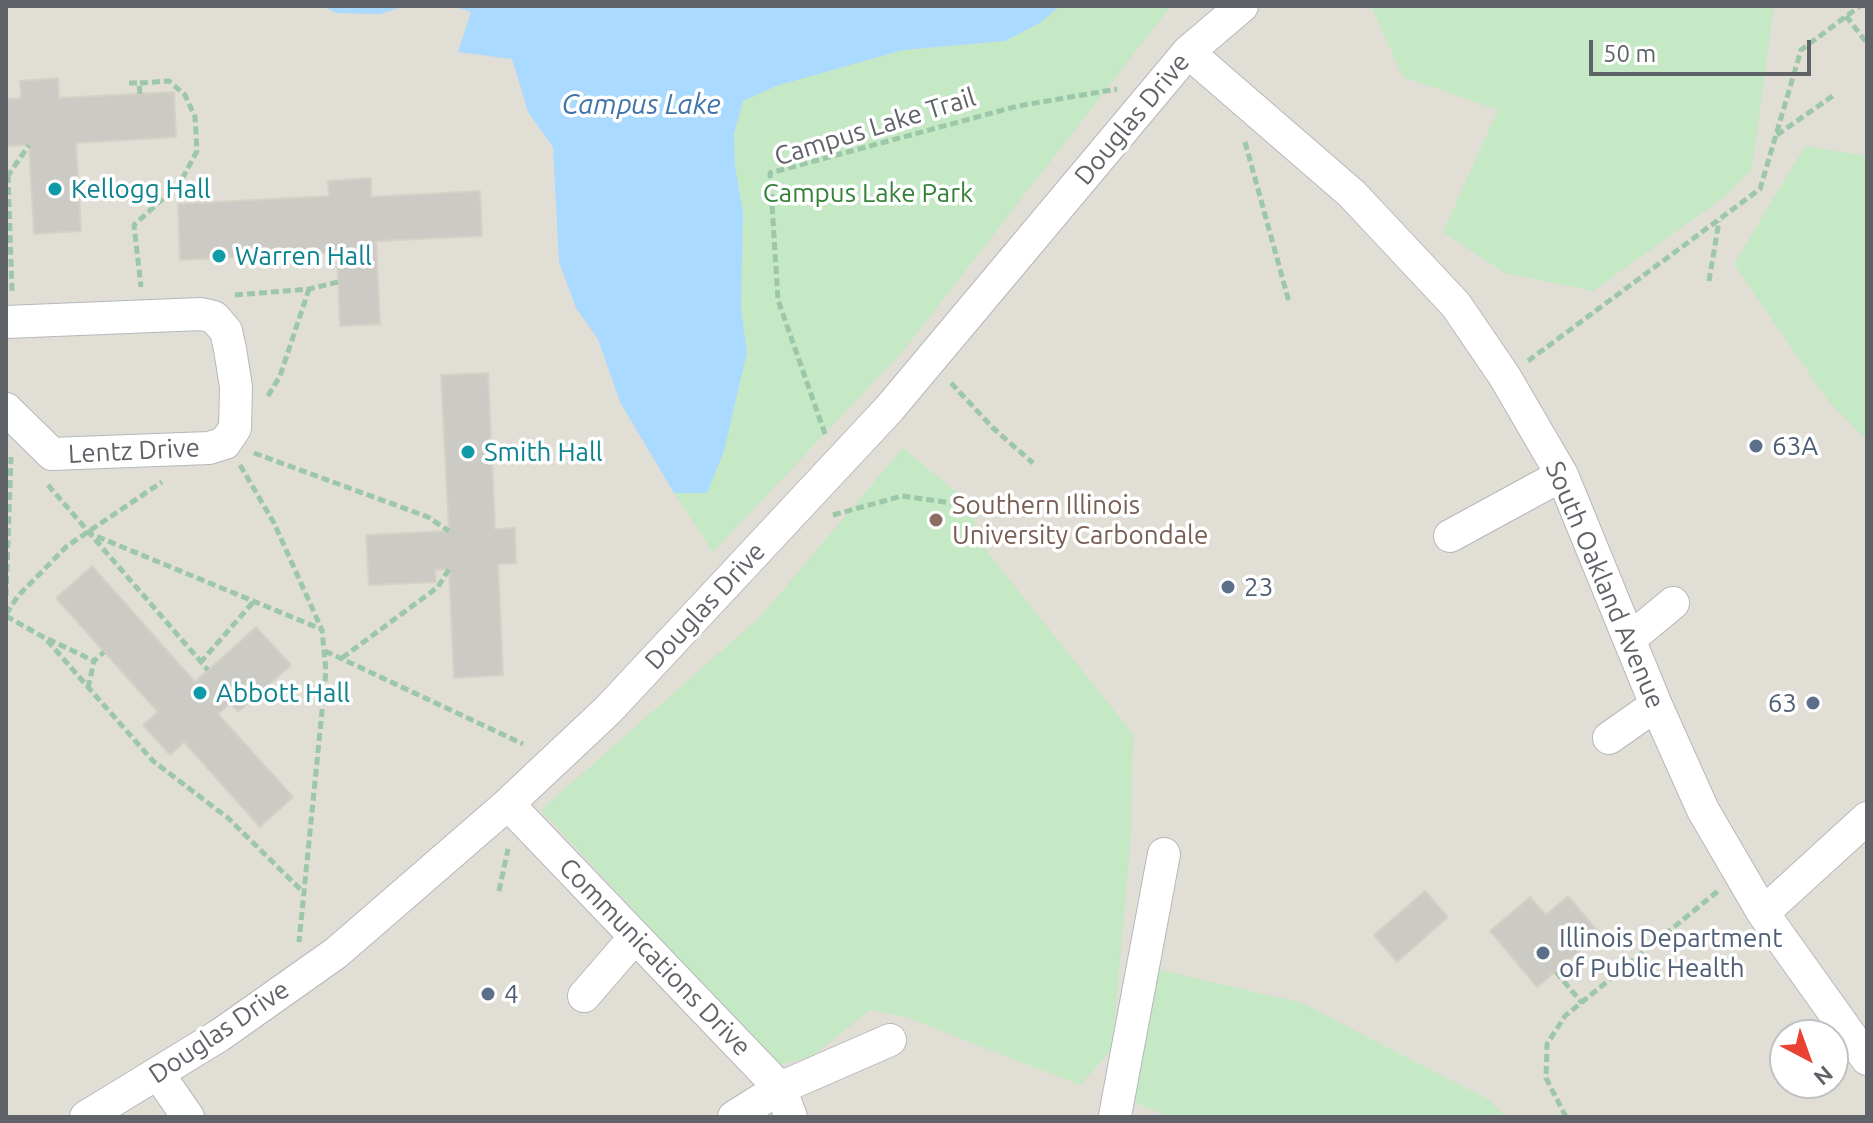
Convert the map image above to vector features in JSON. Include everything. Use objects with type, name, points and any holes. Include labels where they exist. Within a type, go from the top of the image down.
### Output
[{"type":"street","points":[[1188,52],[1214,6]]},
{"type":"street","name":"Douglas Drive","points":[[86,1117],[159,1075],[336,953],[508,804],[608,710],[889,409],[1188,52],[1242,6]]},
{"type":"street","name":"South Oakland Avenue","points":[[1188,52],[1352,194],[1456,305],[1505,377],[1562,475],[1656,705],[1703,810],[1763,913],[1867,1059]]},
{"type":"street","name":"Lentz Drive","points":[[6,409],[52,454],[199,450],[225,443],[235,428],[236,387],[226,331],[214,317],[201,314],[9,313]]},
{"type":"street","points":[[1450,536],[1562,475]]},
{"type":"street","points":[[1631,638],[1673,603]]},
{"type":"street","points":[[1609,738],[1656,705]]},
{"type":"street","name":"Communications Drive","points":[[508,804],[635,937],[785,1102]]},
{"type":"street","points":[[1763,913],[1867,818]]},
{"type":"street","points":[[1115,1116],[1164,854]]},
{"type":"street","points":[[584,996],[635,937]]},
{"type":"street","points":[[734,1117],[785,1102],[890,1040]]},
{"type":"street","points":[[159,1075],[188,1117]]},
{"type":"path","points":[[1525,364],[1760,189],[1801,50],[1860,6]]},
{"type":"path","points":[[1846,16],[1867,43]]},
{"type":"path","points":[[129,83],[169,81],[185,95],[195,117],[197,151],[180,183],[134,225],[144,316]]},
{"type":"path","points":[[139,83],[140,94]]},
{"type":"path","name":"Campus Lake Trail","points":[[828,442],[778,300],[770,173],[1018,106],[1117,89]]},
{"type":"path","points":[[1776,135],[1834,95]]},
{"type":"path","points":[[1242,129],[1289,302]]},
{"type":"path","points":[[9,313],[7,177],[29,145]]},
{"type":"path","points":[[180,183],[190,195],[212,197]]},
{"type":"path","points":[[1709,281],[1719,220]]},
{"type":"path","points":[[234,295],[309,289],[338,282]]},
{"type":"path","points":[[265,400],[280,376],[309,289]]},
{"type":"path","points":[[950,382],[993,428],[1033,463]]},
{"type":"path","points":[[6,596],[12,448]]},
{"type":"path","points":[[249,452],[428,517],[449,531]]},
{"type":"path","points":[[238,461],[274,523],[322,630],[326,671],[299,942]]},
{"type":"path","points":[[94,661],[6,615],[54,557],[85,532],[174,474]]},
{"type":"path","points":[[46,483],[85,532],[208,670]]},
{"type":"path","points":[[826,517],[902,496],[973,506]]},
{"type":"path","points":[[85,532],[256,600],[322,630]]},
{"type":"path","points":[[341,659],[438,587],[449,569]]},
{"type":"path","points":[[200,663],[256,600]]},
{"type":"path","points":[[45,638],[153,761],[228,818],[303,892]]},
{"type":"path","points":[[324,651],[523,744]]},
{"type":"path","points":[[88,689],[94,661],[104,652]]},
{"type":"path","points":[[499,891],[510,839]]},
{"type":"path","points":[[1566,1117],[1546,1078],[1547,1044],[1565,1016],[1719,891]]},
{"type":"path","points":[[1556,972],[1582,1003]]},
{"type":"shaded area","name":"Southern Illinois University Carbondale","points":[[6,6],[1867,6],[1867,1117],[6,1117]]},
{"type":"green space","name":"Campus Lake Park","points":[[1060,6],[1171,6],[903,351],[713,552],[674,493],[707,493],[747,352],[741,309],[743,212],[735,166],[734,134],[743,101],[776,86],[903,50],[1005,41],[1040,23]]},
{"type":"green space","points":[[1371,6],[1774,6],[1752,169],[1724,197],[1593,291],[1505,273],[1443,232],[1498,110],[1403,77]]},
{"type":"green space","points":[[1805,146],[1867,156],[1867,441],[1826,398],[1734,264]]},
{"type":"green space","points":[[903,448],[973,506],[976,538],[1133,734],[1131,836],[1112,1049],[1080,1085],[903,1016],[870,1010],[811,1057],[777,1065],[541,810],[760,617]]},
{"type":"green space","points":[[1143,966],[1302,1003],[1489,1100],[1506,1117],[1171,1117],[1118,1096]]},
{"type":"water","points":[[323,6],[406,6],[380,14],[336,13]]},
{"type":"water","name":"Campus Lake","points":[[453,6],[1060,6],[1040,23],[1005,41],[903,50],[776,86],[743,101],[734,134],[735,166],[743,212],[741,309],[747,352],[724,451],[707,493],[674,493],[620,402],[598,339],[576,308],[559,262],[553,147],[528,112],[512,59],[458,52],[471,12]]},
{"type":"building","name":"Kellogg Hall","points":[[58,78],[59,98],[174,92],[176,137],[76,143],[81,231],[34,234],[29,145],[6,146],[6,99],[21,98],[20,81]]},
{"type":"building","name":"Warren Hall","points":[[371,178],[371,197],[480,191],[482,236],[376,241],[380,324],[340,326],[337,252],[180,260],[178,204],[329,196],[328,181]]},
{"type":"building","name":"Smith Hall","points":[[488,373],[495,529],[515,528],[516,563],[498,564],[503,675],[454,678],[449,569],[435,570],[436,582],[369,585],[366,535],[449,531],[441,375]]},
{"type":"building","name":"Abbott Hall","points":[[92,566],[195,682],[256,627],[291,665],[238,712],[230,703],[218,714],[293,797],[260,827],[184,742],[170,755],[143,725],[158,712],[56,598]]},
{"type":"building","points":[[1425,891],[1448,917],[1397,962],[1374,935]]},
{"type":"building","name":"Illinois Department of Public Health","points":[[1568,896],[1600,934],[1537,987],[1490,931],[1530,897],[1546,915]]},
{"type":"place","name":"Kellogg Hall","points":[[55,189]]},
{"type":"place","name":"Warren Hall","points":[[219,256]]},
{"type":"place","name":"63A","points":[[1756,446]]},
{"type":"place","name":"Smith Hall","points":[[468,452]]},
{"type":"place","name":"Southern Illinois University Carbondale","points":[[936,520]]},
{"type":"place","name":"23","points":[[1228,587]]},
{"type":"place","name":"Abbott Hall","points":[[200,693]]},
{"type":"place","name":"63","points":[[1813,703]]},
{"type":"place","name":"Illinois Department of Public Health","points":[[1543,953]]},
{"type":"place","name":"4","points":[[488,994]]}]
